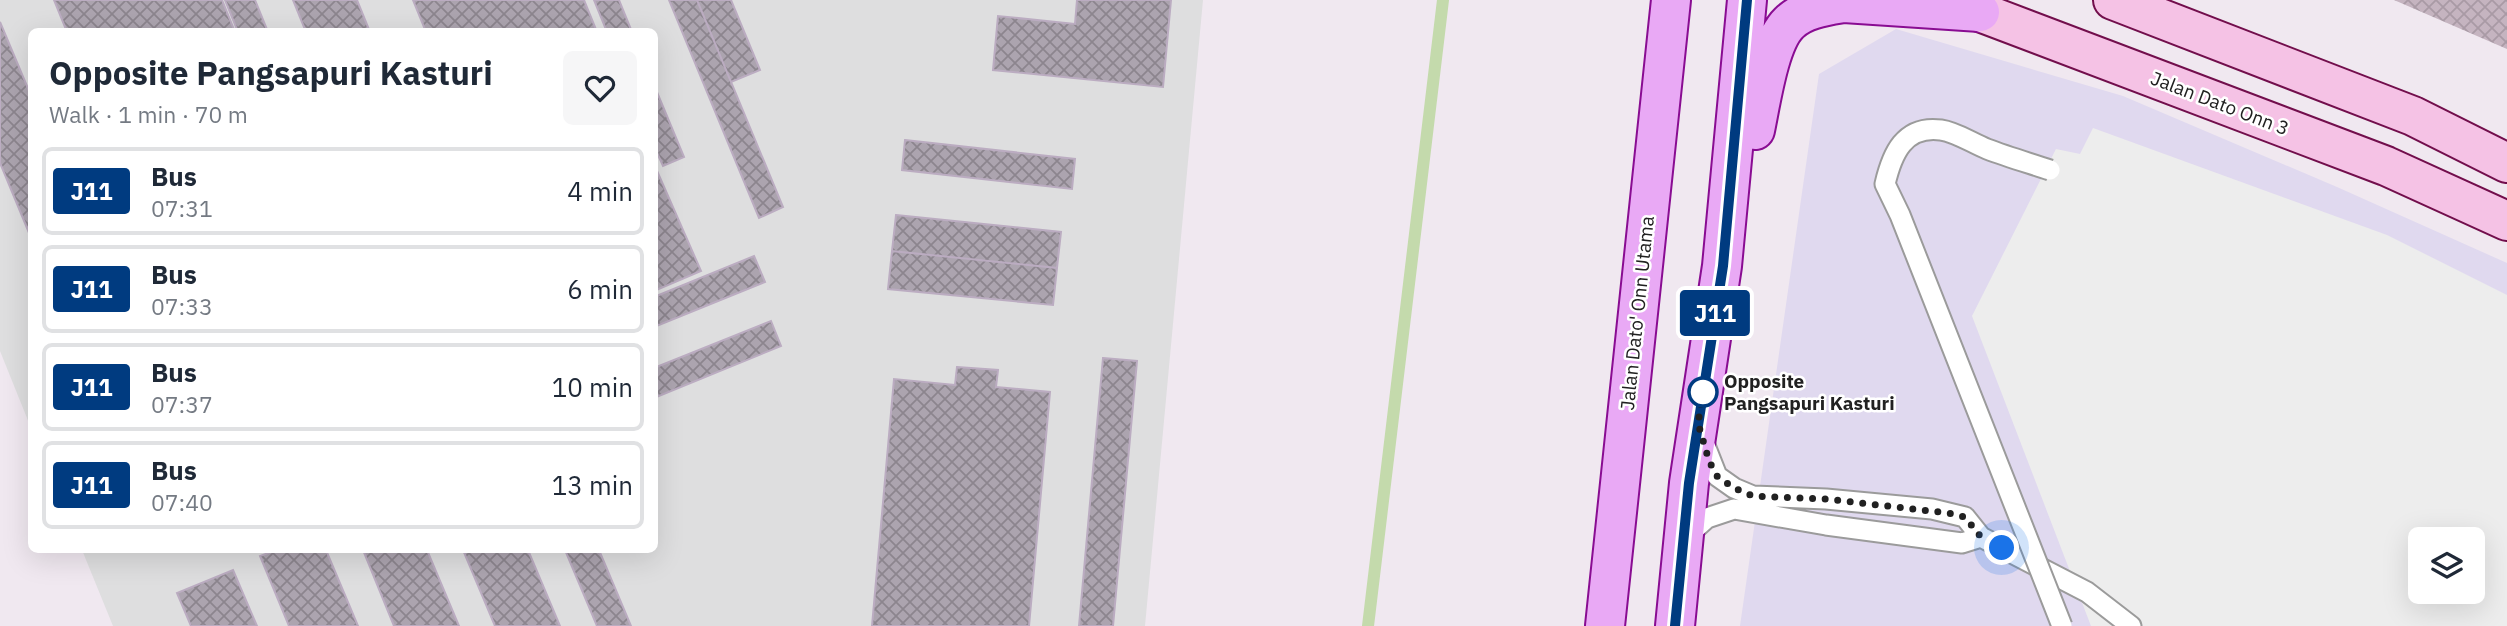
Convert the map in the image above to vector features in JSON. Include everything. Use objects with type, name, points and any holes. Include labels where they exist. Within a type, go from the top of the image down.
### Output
[{"type":"main road","name":"Jalan Dato' Onn Utama","points":[[1605,626],[1671,0]]},
{"type":"main road","points":[[1675,626],[1698,423],[1723,266],[1747,0]]},
{"type":"main road","name":"Jalan Dato Onn 3","points":[[1928,0],[1980,12],[2386,166],[2502,219]]},
{"type":"main road","points":[[2113,0],[2413,116],[2507,163]]},
{"type":"main road","points":[[1723,266],[1776,41],[1789,22],[1806,12],[1844,3],[1980,12]]},
{"type":"lane","points":[[2050,170],[1987,149],[1943,130],[1921,130],[1908,138],[1895,152],[1885,184],[1905,228],[2062,626]]},
{"type":"lane","points":[[1698,423],[1709,461],[1717,476],[1734,488],[1753,496],[1826,499],[1932,509],[1965,517],[1981,537],[2088,592],[2131,626]]},
{"type":"lane","points":[[1826,499],[1826,525]]},
{"type":"lane","points":[[1684,539],[1707,518],[1734,509],[1826,525],[1962,543],[1981,537]]},
{"type":"shaded area","points":[[0,0],[1203,0],[1145,626],[113,626],[83,553],[658,553],[658,28],[28,28],[28,421],[0,351]]},
{"type":"shaded area","points":[[2394,0],[2507,0],[2507,49]]},
{"type":"shaded area","points":[[1896,29],[2123,96],[2507,263],[2507,626],[1740,626],[1819,74]]},
{"type":"shaded area","points":[[2093,128],[2387,235],[2507,295],[2507,626],[2091,626],[1972,316],[2056,149],[2080,154]]},
{"type":"building","points":[[54,0],[222,0],[233,28],[65,28]]},
{"type":"building","points":[[225,0],[255,0],[266,28],[236,28]]},
{"type":"building","points":[[293,0],[357,0],[368,28],[304,28]]},
{"type":"building","points":[[413,0],[584,0],[595,28],[424,28]]},
{"type":"building","points":[[594,0],[619,0],[630,28],[605,28]]},
{"type":"building","points":[[669,0],[697,0],[783,207],[759,218]]},
{"type":"building","points":[[697,0],[731,0],[760,70],[731,82]]},
{"type":"building","points":[[1077,0],[1171,0],[1163,87],[993,70],[998,16],[1075,24]]},
{"type":"building","points":[[0,22],[28,88],[28,230],[0,163]]},
{"type":"building","points":[[658,95],[684,157],[663,166],[658,155]]},
{"type":"building","points":[[905,140],[1075,159],[1072,189],[902,170]]},
{"type":"building","points":[[658,173],[701,271],[658,289]]},
{"type":"building","points":[[896,215],[1061,232],[1057,268],[892,251]]},
{"type":"building","points":[[892,251],[1057,268],[1053,305],[888,289]]},
{"type":"building","points":[[754,256],[765,282],[658,325],[658,295]]},
{"type":"building","points":[[771,321],[781,346],[658,396],[658,366]]},
{"type":"building","points":[[1103,358],[1137,361],[1113,626],[1079,626]]},
{"type":"building","points":[[957,367],[998,370],[996,387],[1050,392],[1029,626],[872,626],[894,379],[955,385]]},
{"type":"building","points":[[268,553],[327,553],[358,626],[289,626],[260,556]]},
{"type":"building","points":[[364,553],[428,553],[459,626],[394,626]]},
{"type":"building","points":[[464,553],[529,553],[560,626],[495,626]]},
{"type":"building","points":[[566,553],[600,553],[631,626],[597,626]]},
{"type":"building","points":[[233,570],[257,626],[191,626],[177,593]]},
{"type":"waterway","points":[[1368,626],[1443,0]]},
{"type":"bus line","name":"J11","points":[[1675,626],[1689,483],[1723,266],[1747,0]]},
{"type":"place","name":"Opposite Pangsapuri Kasturi","points":[[1703,392]]},
{"type":"route","points":[[1703,392],[1698,423],[1709,461],[1717,476],[1734,488],[1753,496],[1826,499],[1932,509],[1965,517],[1981,537],[2002,548]]}]
